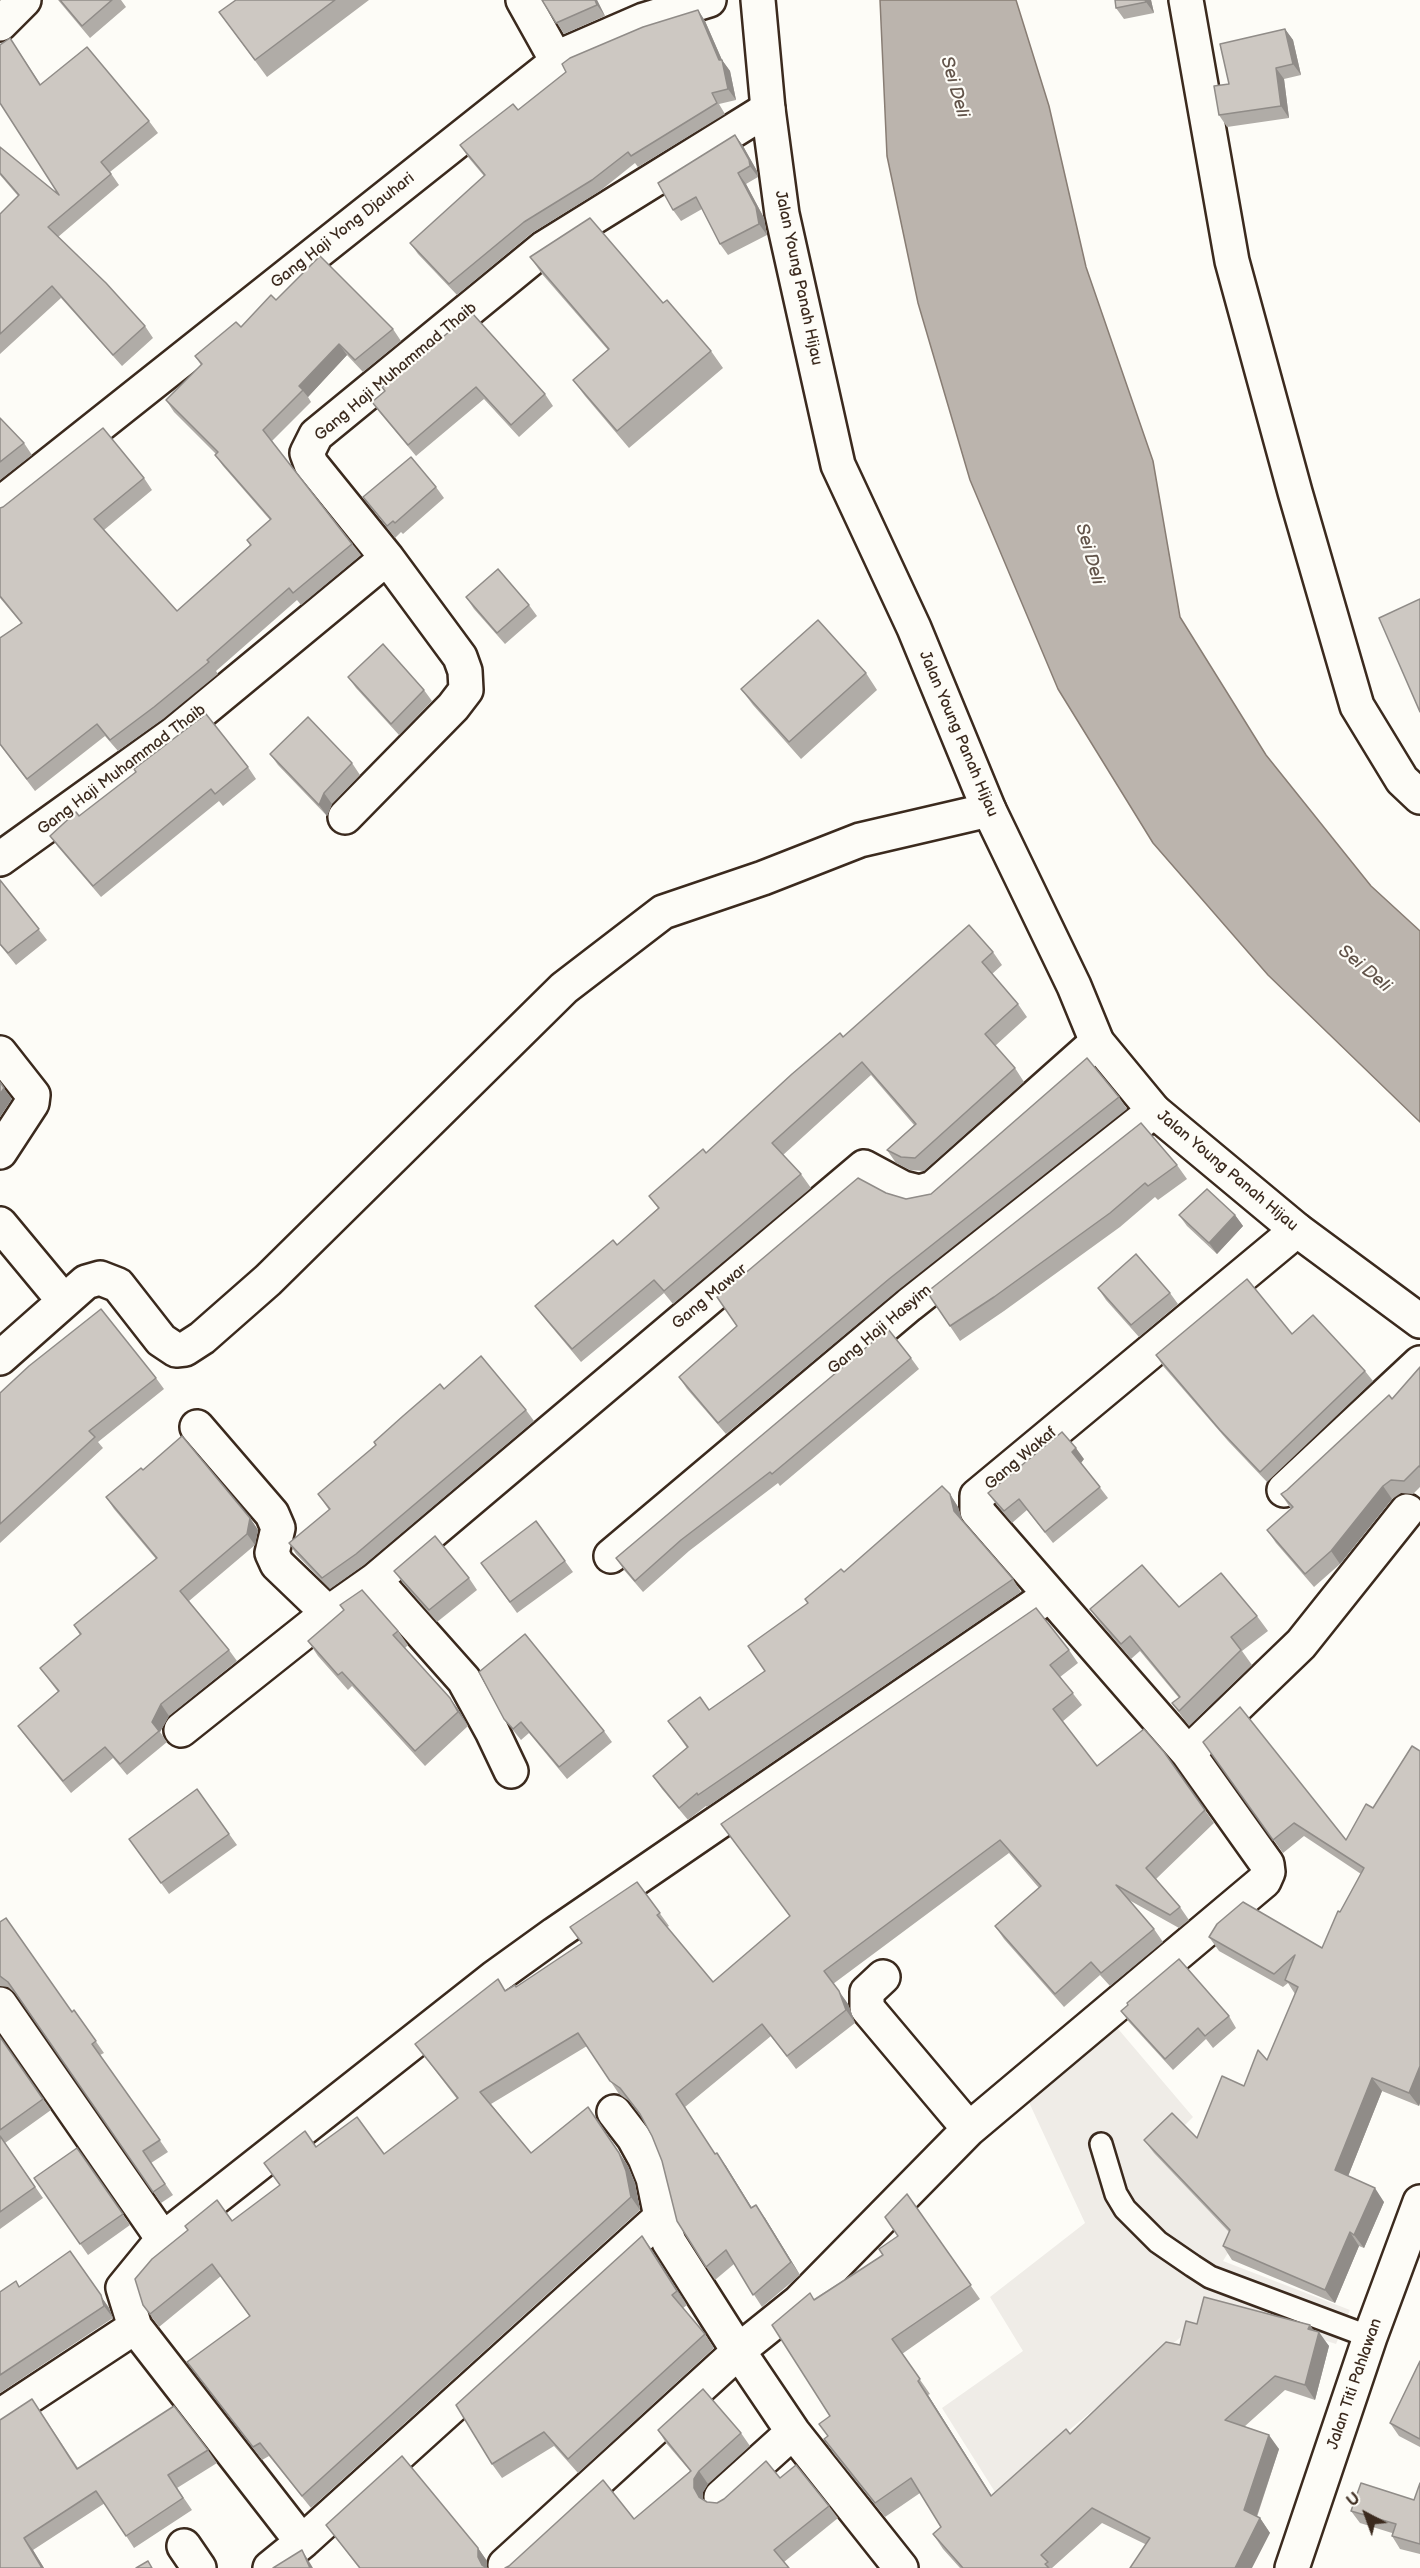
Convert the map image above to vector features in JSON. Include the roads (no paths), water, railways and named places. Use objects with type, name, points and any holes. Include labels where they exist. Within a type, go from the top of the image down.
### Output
[{"type":"street","points":[[0,24],[24,0]]},
{"type":"street","points":[[522,0],[557,61]]},
{"type":"street","name":"Gang Haji Yong Djauhari","points":[[0,504],[568,53],[644,20],[709,0]]},
{"type":"street","name":"Jalan Young Panah Hijau","points":[[758,0],[768,109],[782,214],[838,465],[914,628],[989,810],[1074,986],[1097,1042],[1154,1111],[1297,1230],[1420,1321]]},
{"type":"street","points":[[1186,0],[1232,261],[1298,503],[1357,706],[1402,780],[1420,797]]},
{"type":"street","name":"Gang Haji Muhammad Thaib","points":[[0,859],[174,734],[387,558],[311,464],[307,453],[316,435],[544,248],[768,109]]},
{"type":"street","points":[[345,817],[453,707],[466,690],[465,671],[460,657],[387,558]]},
{"type":"street","points":[[0,1358],[86,1282],[100,1278],[118,1286],[161,1340],[176,1350],[185,1349],[202,1338],[268,1280],[564,988],[663,912],[763,878],[860,840],[989,810]]},
{"type":"street","name":"Gang Mawar","points":[[181,1730],[328,1613],[375,1580],[864,1167],[903,1188],[919,1192],[933,1188],[1097,1042]]},
{"type":"street","points":[[0,1053],[33,1095],[32,1103],[0,1152]]},
{"type":"street","name":"Gang Haji Hasyim","points":[[610,1556],[909,1305],[1154,1111]]},
{"type":"street","points":[[0,1224],[64,1301]]},
{"type":"street","name":"Gang Wakaf","points":[[506,2565],[743,2348],[799,2302],[969,2129],[1264,1881],[1268,1872],[1267,1864],[1188,1753],[977,1511],[977,1496],[1297,1230]]},
{"type":"street","points":[[1284,1490],[1420,1363]]},
{"type":"street","points":[[197,1427],[272,1514],[278,1528],[272,1553],[278,1564],[328,1613]]},
{"type":"street","points":[[1188,1753],[1301,1644],[1407,1511]]},
{"type":"street","points":[[375,1580],[464,1680],[511,1772]]},
{"type":"street","points":[[302,2542],[135,2327],[123,2288],[163,2239],[495,1978],[555,1934],[1050,1595]]},
{"type":"street","points":[[883,1977],[867,1992],[867,2008],[969,2129]]},
{"type":"street","points":[[0,2004],[163,2239]]},
{"type":"street","points":[[614,2112],[634,2138],[645,2158],[653,2178],[669,2242],[743,2348],[793,2432],[900,2568]]},
{"type":"street","name":"Jalan Titi Pahlawan","points":[[1292,2568],[1370,2337],[1420,2202]]},
{"type":"street","points":[[270,2568],[302,2542],[661,2217]]},
{"type":"street","points":[[0,2416],[135,2327]]},
{"type":"street","points":[[721,2497],[793,2432]]},
{"type":"lane","points":[[1101,2144],[1116,2194],[1125,2209],[1158,2242],[1210,2277],[1370,2337]]},
{"type":"water","name":"Sei Deli","points":[[880,0],[1016,0],[1049,106],[1086,267],[1153,461],[1180,617],[1266,755],[1371,886],[1420,931],[1420,1122],[1268,975],[1153,843],[1058,689],[970,480],[918,303],[887,156]]}]
